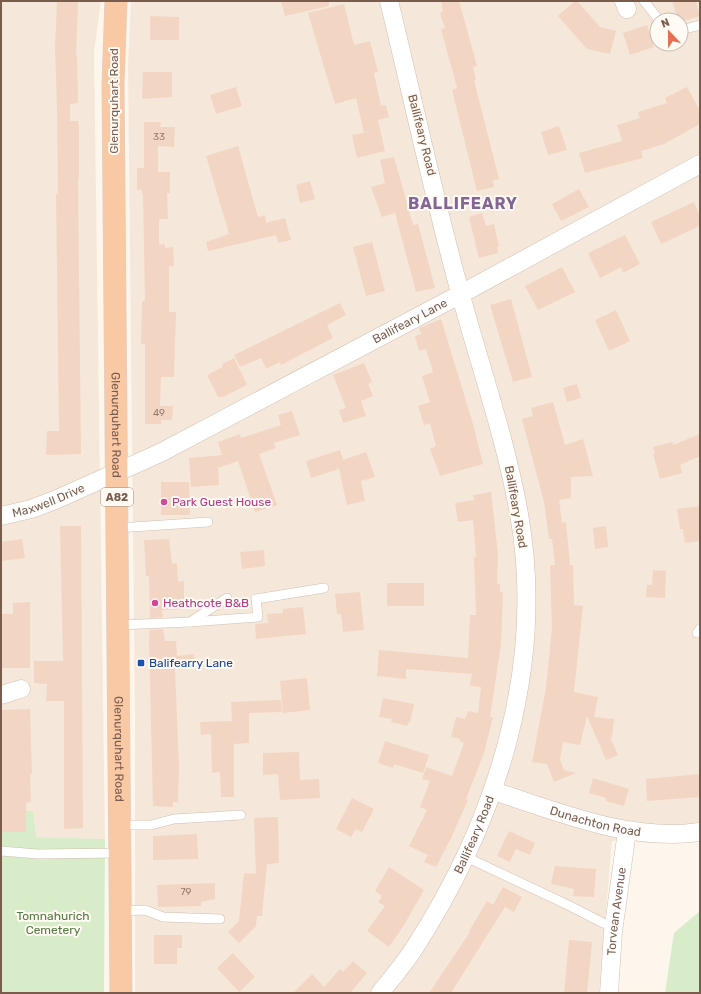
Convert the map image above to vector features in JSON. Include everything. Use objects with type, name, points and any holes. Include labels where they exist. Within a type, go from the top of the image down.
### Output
[{"type":"highway","name":"Glenurquhart Road","points":[[116,1],[113,84],[121,993]]},
{"type":"street","name":"Ballifeary Road","points":[[380,993],[414,950],[444,901],[466,858],[493,790],[520,692],[525,647],[524,558],[520,516],[509,466],[460,294],[389,1]]},
{"type":"street","name":"Ballifeary Lane","points":[[117,474],[174,446],[460,294],[700,164]]},
{"type":"street","name":"Maxwell Drive","points":[[1,516],[31,509],[117,474]]},
{"type":"street","points":[[1,695],[21,689]]},
{"type":"street","name":"Dunachton Road","points":[[493,790],[610,828],[626,831],[657,833],[700,832]]},
{"type":"street","name":"Torvean Avenue","points":[[609,993],[614,925],[626,831]]},
{"type":"lane","points":[[644,1],[653,12]]},
{"type":"lane","points":[[689,28],[700,25]]},
{"type":"lane","points":[[117,528],[208,522]]},
{"type":"lane","points":[[118,625],[258,617],[256,599],[324,588]]},
{"type":"lane","points":[[190,622],[227,598]]},
{"type":"lane","points":[[120,825],[151,825],[174,819],[241,815]]},
{"type":"lane","points":[[1,850],[38,854],[120,853]]},
{"type":"lane","points":[[466,858],[570,906],[602,923],[614,925]]},
{"type":"lane","points":[[121,911],[145,910],[163,917],[220,919]]},
{"type":"shaded area","points":[[1,1],[101,1],[94,52],[105,839],[35,837],[1,811]]},
{"type":"shaded area","points":[[131,1],[700,1],[700,832],[612,841],[599,993],[135,993],[135,720],[128,65]]},
{"type":"green space","name":"Tomnahurich Cemetery","points":[[1,811],[33,811],[36,837],[105,839],[104,993],[1,993]]},
{"type":"green space","points":[[700,911],[700,993],[665,993],[674,933]]},
{"type":"building","points":[[57,1],[78,1],[76,56],[78,103],[70,104],[70,121],[78,121],[79,126],[78,179],[81,454],[46,455],[47,431],[59,431],[56,194],[58,194],[55,49]]},
{"type":"building","points":[[281,1],[329,1],[329,6],[285,16]]},
{"type":"building","points":[[441,1],[459,1],[477,66],[473,67],[476,80],[474,80],[499,179],[493,180],[494,187],[477,191],[452,90],[457,88],[441,29],[445,28],[440,13],[443,12]]},
{"type":"building","points":[[575,1],[577,1],[600,27],[616,31],[610,54],[587,49],[558,16]]},
{"type":"building","points":[[672,1],[696,1],[700,16],[689,19],[689,12],[675,12]]},
{"type":"building","points":[[344,4],[354,45],[370,41],[378,72],[374,73],[381,106],[386,105],[389,117],[378,120],[385,151],[357,158],[352,135],[364,133],[356,98],[335,104],[308,13]]},
{"type":"building","points":[[150,16],[179,17],[179,40],[150,40]]},
{"type":"building","points":[[647,25],[649,31],[649,49],[630,55],[623,33]]},
{"type":"building","points":[[143,72],[172,72],[172,97],[142,99]]},
{"type":"building","points":[[236,87],[242,106],[216,114],[210,95]]},
{"type":"building","points":[[687,87],[700,111],[700,124],[664,144],[641,151],[643,158],[585,173],[579,153],[622,141],[617,125],[640,118],[638,112],[667,103],[665,98]]},
{"type":"building","points":[[144,122],[161,122],[160,127],[175,127],[174,147],[158,146],[158,172],[170,172],[170,193],[167,193],[168,219],[159,219],[159,245],[165,244],[165,248],[173,247],[174,266],[169,266],[169,312],[176,312],[174,377],[161,377],[160,406],[173,406],[172,420],[161,420],[161,424],[145,424],[145,344],[141,344],[142,301],[145,301],[143,194],[142,190],[137,190],[137,168],[144,168]]},
{"type":"building","points":[[559,126],[567,150],[548,155],[541,132]]},
{"type":"building","points":[[238,146],[258,217],[265,215],[266,223],[285,218],[291,240],[278,243],[276,235],[208,251],[206,242],[229,234],[206,156]]},
{"type":"building","points":[[394,157],[413,225],[418,224],[435,288],[416,292],[395,213],[382,217],[371,187],[385,183],[380,160]]},
{"type":"building","points":[[310,181],[315,199],[300,203],[296,185]]},
{"type":"building","points":[[579,189],[589,207],[561,221],[552,204]]},
{"type":"building","points":[[694,202],[700,216],[700,226],[661,244],[651,222]]},
{"type":"building","points":[[482,213],[486,226],[494,224],[499,246],[497,247],[498,253],[479,258],[469,217]]},
{"type":"building","points":[[625,235],[640,264],[623,273],[621,267],[600,278],[588,253]]},
{"type":"building","points":[[372,242],[385,291],[366,296],[353,247]]},
{"type":"building","points":[[562,267],[575,292],[538,310],[525,286]]},
{"type":"building","points":[[511,299],[532,377],[513,382],[490,305]]},
{"type":"building","points":[[340,303],[346,315],[327,325],[333,338],[281,365],[280,362],[266,369],[261,358],[240,367],[234,355]]},
{"type":"building","points":[[616,310],[630,341],[609,351],[595,320]]},
{"type":"building","points":[[441,319],[473,424],[483,464],[440,476],[430,449],[436,446],[430,423],[424,425],[418,406],[430,402],[422,376],[433,372],[426,349],[419,351],[415,336],[421,334],[419,328]]},
{"type":"building","points":[[234,358],[247,385],[223,397],[218,397],[207,375],[223,367],[222,364]]},
{"type":"building","points":[[364,363],[372,382],[368,384],[373,396],[361,401],[366,416],[343,423],[339,410],[346,408],[333,375]]},
{"type":"building","points":[[577,384],[581,398],[567,402],[563,388]]},
{"type":"building","points":[[553,402],[565,445],[583,439],[593,476],[571,477],[571,498],[559,500],[562,523],[566,522],[570,565],[573,565],[574,605],[583,606],[574,692],[598,697],[594,717],[614,719],[612,737],[610,737],[618,755],[606,760],[587,716],[580,745],[563,742],[560,760],[564,770],[576,773],[554,782],[547,764],[532,762],[546,688],[552,628],[550,565],[555,565],[552,539],[549,539],[544,502],[522,419],[533,416],[531,408]]},
{"type":"building","points":[[292,411],[300,435],[274,443],[276,448],[259,454],[277,505],[255,512],[238,461],[218,468],[219,485],[191,487],[189,458],[222,455],[218,442],[240,434],[241,438],[281,425],[278,415]]},
{"type":"building","points":[[700,434],[700,456],[680,465],[682,473],[660,479],[653,454],[655,454],[653,447],[672,442],[673,445]]},
{"type":"building","points":[[340,450],[343,460],[366,452],[375,477],[361,481],[365,501],[347,505],[339,469],[311,478],[306,461]]},
{"type":"building","points":[[161,482],[189,482],[190,515],[161,515]]},
{"type":"building","points":[[491,492],[498,554],[497,584],[500,584],[500,592],[503,592],[501,644],[490,717],[493,717],[484,753],[466,799],[468,800],[436,867],[424,862],[428,855],[409,846],[427,810],[420,807],[430,781],[422,779],[426,767],[452,776],[464,743],[460,741],[460,739],[451,737],[456,717],[465,719],[468,711],[478,713],[481,687],[470,686],[472,674],[406,669],[406,679],[377,676],[379,650],[468,658],[470,615],[476,615],[474,557],[476,557],[473,520],[458,522],[455,503],[474,500],[473,495]]},
{"type":"building","points":[[700,506],[700,541],[685,543],[683,529],[680,529],[677,509]]},
{"type":"building","points":[[60,526],[81,526],[83,828],[64,829],[64,701],[46,701],[47,684],[34,683],[34,661],[63,661]]},
{"type":"building","points":[[606,526],[608,547],[595,549],[593,528]]},
{"type":"building","points":[[22,539],[25,558],[1,561],[1,542]]},
{"type":"building","points":[[169,539],[172,564],[177,563],[178,582],[184,581],[184,609],[162,610],[163,617],[150,618],[149,576],[146,576],[144,540]]},
{"type":"building","points":[[264,550],[265,566],[242,569],[240,552]]},
{"type":"building","points":[[653,570],[666,571],[665,598],[646,597],[647,585],[652,585]]},
{"type":"building","points":[[387,583],[424,583],[424,606],[387,606]]},
{"type":"building","points":[[360,592],[364,630],[343,632],[341,614],[337,614],[335,594]]},
{"type":"building","points":[[30,602],[30,668],[1,668],[1,614],[13,614],[13,603]]},
{"type":"building","points":[[303,607],[306,634],[256,639],[255,624],[268,623],[267,614],[283,613],[283,609]]},
{"type":"building","points":[[163,629],[165,641],[176,641],[177,656],[194,654],[195,667],[175,669],[179,767],[178,802],[173,802],[173,807],[153,806],[149,637],[150,630]]},
{"type":"building","points":[[307,678],[310,710],[283,713],[280,681]]},
{"type":"building","points":[[383,698],[414,704],[410,723],[409,722],[407,726],[391,722],[392,719],[379,717]]},
{"type":"building","points":[[281,700],[282,712],[249,713],[249,743],[234,744],[234,797],[221,797],[220,772],[212,773],[211,734],[201,735],[200,722],[232,721],[231,702]]},
{"type":"building","points":[[30,709],[32,774],[30,774],[31,802],[26,803],[26,832],[1,832],[1,710]]},
{"type":"building","points":[[385,741],[429,755],[423,773],[394,764],[393,768],[378,763]]},
{"type":"building","points":[[299,752],[300,780],[319,779],[320,798],[280,800],[278,774],[263,775],[263,753]]},
{"type":"building","points":[[700,774],[700,797],[647,801],[646,779]]},
{"type":"building","points":[[593,778],[629,789],[624,806],[606,801],[606,798],[589,793]]},
{"type":"building","points":[[352,798],[374,809],[362,832],[356,829],[351,837],[336,829]]},
{"type":"building","points":[[278,817],[279,863],[267,864],[262,916],[257,916],[256,926],[239,943],[228,932],[239,921],[244,873],[256,874],[254,818]]},
{"type":"building","points":[[509,831],[535,843],[530,855],[516,849],[510,862],[497,856]]},
{"type":"building","points":[[197,834],[198,859],[153,860],[153,836]]},
{"type":"building","points":[[555,866],[596,869],[594,897],[573,896],[574,889],[551,884]]},
{"type":"building","points":[[389,867],[424,890],[404,925],[389,947],[367,931],[385,906],[378,902],[382,896],[375,891]]},
{"type":"building","points":[[215,883],[215,899],[201,902],[201,906],[158,907],[157,885]]},
{"type":"building","points":[[503,887],[522,897],[514,912],[505,907],[451,993],[429,993],[470,932],[469,931],[487,901],[493,905]]},
{"type":"building","points":[[154,935],[182,935],[182,948],[177,948],[177,964],[154,964]]},
{"type":"building","points":[[569,940],[592,942],[587,993],[564,993]]},
{"type":"building","points":[[233,953],[255,977],[239,992],[217,968]]},
{"type":"building","points":[[353,961],[367,973],[350,993],[293,993],[312,974],[324,987],[340,969],[343,972]]},
{"type":"place","name":"Park Guest House","points":[[164,502]]},
{"type":"place","name":"Heathcote B&B","points":[[155,603]]},
{"type":"place","name":"Balifearry Lane","points":[[141,663]]},
{"type":"district","name":"BALLIFEARY","points":[[463,203]]}]
